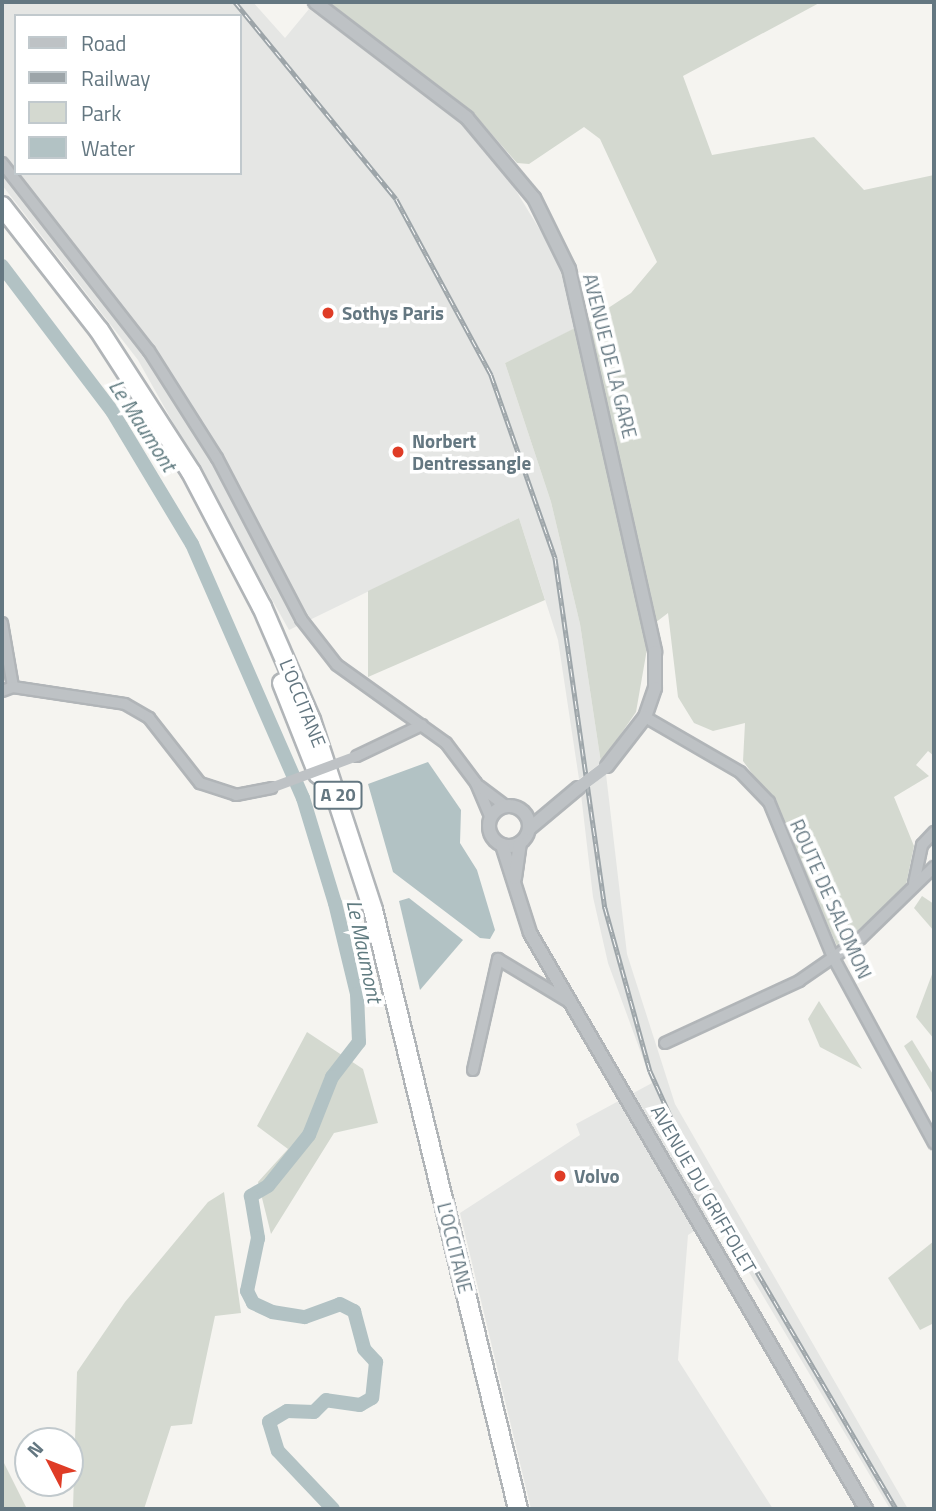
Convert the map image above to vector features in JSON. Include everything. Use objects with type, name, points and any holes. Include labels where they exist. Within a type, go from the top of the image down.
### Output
[{"type":"highway","name":"L'OCCITANE","points":[[2,206],[99,330],[191,472],[262,607],[311,720],[373,910],[518,1509]]},
{"type":"highway","name":"L'OCCITANE","points":[[2,224],[80,321],[170,459],[242,591],[304,737],[364,917],[506,1509]]},
{"type":"street","name":"AVENUE DE LA GARE","points":[[315,2],[467,118],[534,198],[553,232],[590,341],[652,633],[655,688],[645,717],[607,766],[528,830]]},
{"type":"street","points":[[2,163],[149,352],[217,458],[301,619],[337,665],[422,725],[460,758],[476,783],[491,818],[490,831],[502,845],[520,843]]},
{"type":"street","points":[[2,624],[13,687]]},
{"type":"street","points":[[2,691],[13,687],[125,704],[149,718],[200,783],[236,795],[271,788],[357,756],[422,725]]},
{"type":"street","name":"ROUTE DE SALOMON","points":[[645,717],[740,772],[769,802],[834,957],[934,1143]]},
{"type":"street","points":[[476,783],[507,807],[524,813],[555,806]]},
{"type":"street","points":[[491,818],[507,807]]},
{"type":"street","points":[[515,885],[520,843],[528,830],[524,813]]},
{"type":"street","points":[[914,883],[922,845],[934,832]]},
{"type":"street","name":"AVENUE DU GRIFFOLET","points":[[502,845],[521,915],[866,1509]]},
{"type":"street","points":[[665,1043],[719,1023],[834,957],[888,915],[914,883],[934,867]]},
{"type":"street","points":[[473,1070],[498,959],[571,1003]]},
{"type":"shaded area","points":[[2,2],[253,2],[285,38],[309,9],[451,113],[498,161],[560,263],[578,327],[505,363],[551,502],[580,624],[601,763],[579,779],[558,640],[519,518],[289,630],[138,360],[2,185]]},
{"type":"shaded area","points":[[606,774],[627,954],[675,1104],[908,1509],[890,1509],[716,1217],[688,1235],[678,1360],[773,1509],[531,1509],[460,1213],[580,1135],[576,1124],[652,1083],[608,963],[593,897],[581,794]]},
{"type":"green space","points":[[326,2],[821,2],[683,76],[712,155],[814,137],[864,190],[934,175],[934,756],[928,751],[916,765],[929,776],[894,797],[914,846],[906,885],[881,915],[837,946],[773,802],[743,761],[745,723],[713,731],[694,723],[678,697],[668,613],[651,626],[636,712],[601,763],[580,624],[551,502],[505,363],[587,322],[631,293],[657,262],[600,139],[584,127],[529,164],[517,163],[483,124]]},
{"type":"green space","points":[[519,518],[545,600],[368,677],[368,591]]},
{"type":"green space","points":[[922,896],[934,904],[934,931],[914,908]]},
{"type":"green space","points":[[934,969],[934,1039],[916,1017]]},
{"type":"green space","points":[[819,1001],[862,1069],[820,1047],[808,1019]]},
{"type":"green space","points":[[307,1032],[363,1069],[378,1123],[334,1133],[271,1234],[258,1182],[288,1149],[257,1126]]},
{"type":"green space","points":[[912,1040],[934,1076],[934,1096],[904,1046]]},
{"type":"green space","points":[[224,1192],[241,1313],[215,1316],[192,1424],[171,1426],[144,1509],[73,1509],[73,1497],[84,1497],[84,1427],[75,1427],[77,1372],[125,1302],[208,1202]]},
{"type":"green space","points":[[934,1241],[934,1323],[920,1330],[888,1278]]},
{"type":"green space","points":[[2,1457],[14,1483],[14,1497],[21,1497],[27,1509],[2,1509]]},
{"type":"water","points":[[428,762],[461,810],[460,843],[477,870],[495,930],[490,939],[480,938],[393,872],[368,784]]},
{"type":"water","points":[[409,898],[463,940],[420,990],[399,901]]},
{"type":"waterway","name":"Le Maumont","points":[[2,266],[112,411],[192,544],[303,798],[335,903],[357,994],[359,1042],[332,1077],[309,1135],[268,1186],[251,1196],[258,1238],[247,1291],[253,1303],[272,1312],[305,1317],[340,1304],[354,1311],[364,1349],[376,1362],[372,1398],[360,1405],[326,1400],[314,1412],[287,1411],[269,1422],[278,1451],[333,1509]]},
{"type":"railway","points":[[235,2],[396,199],[491,375],[555,558],[605,908],[650,1071],[685,1149],[896,1509]]},
{"type":"place","name":"Sothys Paris","points":[[328,313]]},
{"type":"place","name":"Norbert Dentressangle","points":[[398,452]]},
{"type":"place","name":"Volvo","points":[[560,1176]]}]
